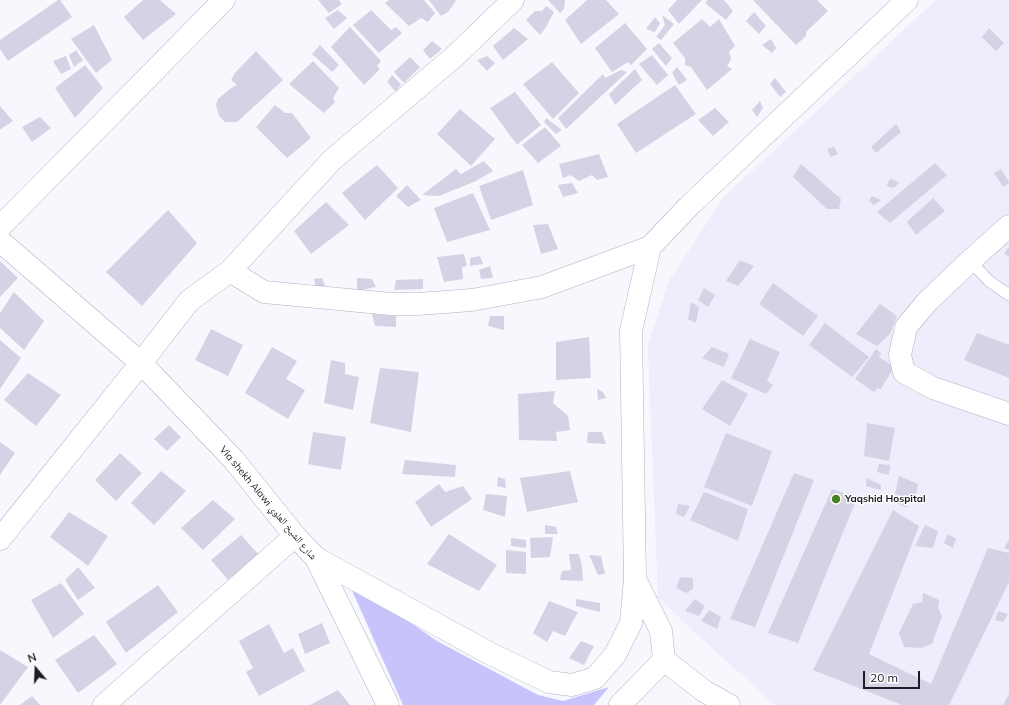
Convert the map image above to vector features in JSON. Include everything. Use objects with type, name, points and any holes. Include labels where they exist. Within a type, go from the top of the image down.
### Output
[{"type":"street","points":[[0,227],[224,0]]},
{"type":"street","points":[[0,539],[189,301],[230,271],[332,160],[454,57],[513,0]]},
{"type":"street","points":[[230,271],[264,292],[391,304],[418,304],[472,300],[542,288],[650,247],[695,201],[907,0]]},
{"type":"street","points":[[1009,226],[927,302],[906,327],[900,355],[904,372],[933,388],[1009,414]]},
{"type":"street","name":"Via shekh Alawi شارع الشيخ العلوي","points":[[0,241],[141,363],[234,460],[296,536],[316,558],[388,705]]},
{"type":"street","points":[[316,558],[489,652],[549,682],[572,685],[595,678],[615,655],[631,623],[635,579],[631,331],[650,247]]},
{"type":"street","points":[[104,705],[296,536]]},
{"type":"street","points":[[635,579],[661,631],[664,660],[704,691],[729,705]]},
{"type":"street","points":[[620,705],[664,660]]},
{"type":"lane","points":[[970,261],[989,281],[1009,295]]},
{"type":"shaded area","points":[[936,0],[1009,0],[1009,705],[775,705],[694,632],[658,597],[648,345],[669,281],[723,198]]},
{"type":"shaded area","points":[[347,579],[437,641],[538,695],[563,701],[609,687],[594,705],[403,705]]},
{"type":"building","points":[[60,0],[72,17],[8,61],[0,49],[0,40]]},
{"type":"building","points":[[143,0],[160,0],[176,14],[143,40],[124,17]]},
{"type":"building","points":[[318,0],[339,0],[342,4],[329,13]]},
{"type":"building","points":[[389,0],[424,0],[435,13],[428,22],[421,18],[409,26],[385,3]]},
{"type":"building","points":[[429,0],[456,1],[448,12],[441,16]]},
{"type":"building","points":[[548,0],[565,0],[564,9],[560,13]]},
{"type":"building","points":[[587,0],[606,0],[619,14],[581,44],[565,20]]},
{"type":"building","points":[[677,0],[702,0],[679,24],[668,10]]},
{"type":"building","points":[[708,0],[724,0],[733,11],[726,20],[705,3]]},
{"type":"building","points":[[753,0],[817,0],[828,11],[806,32],[806,36],[796,45]]},
{"type":"building","points":[[546,6],[554,12],[540,35],[526,20],[535,11],[542,11]]},
{"type":"building","points":[[338,10],[347,18],[334,29],[325,18]]},
{"type":"building","points":[[371,10],[391,30],[396,27],[402,33],[379,53],[353,25]]},
{"type":"building","points":[[754,12],[766,26],[759,34],[746,21]]},
{"type":"building","points":[[662,15],[674,24],[661,40],[656,37],[665,25]]},
{"type":"building","points":[[655,17],[660,23],[655,32],[646,29]]},
{"type":"building","points":[[702,19],[710,27],[719,19],[735,46],[729,52],[731,59],[727,66],[732,69],[707,90],[691,67],[685,65],[685,58],[673,43]]},
{"type":"building","points":[[625,23],[647,49],[631,65],[628,62],[612,72],[595,48]]},
{"type":"building","points":[[94,25],[112,60],[96,73],[71,39]]},
{"type":"building","points":[[350,27],[381,61],[377,66],[380,69],[364,85],[331,47]]},
{"type":"building","points":[[514,28],[528,39],[503,60],[493,46]]},
{"type":"building","points":[[989,28],[1004,43],[996,51],[982,37]]},
{"type":"building","points":[[771,39],[776,48],[772,53],[762,45]]},
{"type":"building","points":[[432,41],[442,49],[430,59],[423,50]]},
{"type":"building","points":[[659,43],[672,58],[666,66],[652,49]]},
{"type":"building","points":[[320,45],[339,65],[332,72],[312,54]]},
{"type":"building","points":[[76,50],[83,60],[74,67],[69,55]]},
{"type":"building","points":[[256,51],[283,80],[237,122],[225,122],[219,116],[216,105],[218,99],[237,85],[231,80],[235,73]]},
{"type":"building","points":[[652,55],[668,75],[657,85],[639,64]]},
{"type":"building","points":[[66,56],[71,69],[61,74],[53,61]]},
{"type":"building","points":[[487,56],[495,63],[487,71],[477,60]]},
{"type":"building","points":[[410,57],[420,67],[404,83],[394,72]]},
{"type":"building","points":[[313,61],[339,88],[333,98],[335,102],[324,113],[289,84]]},
{"type":"building","points":[[552,62],[579,93],[553,119],[523,84]]},
{"type":"building","points":[[85,65],[103,88],[75,118],[55,88]]},
{"type":"building","points":[[677,67],[687,80],[679,85],[672,73]]},
{"type":"building","points":[[635,69],[642,80],[615,105],[609,94]]},
{"type":"building","points":[[621,70],[627,72],[566,129],[558,118],[603,74],[605,78]]},
{"type":"building","points":[[392,75],[401,84],[396,92],[387,82]]},
{"type":"building","points":[[775,78],[786,92],[780,97],[770,84]]},
{"type":"building","points":[[675,85],[696,114],[636,153],[617,124]]},
{"type":"building","points":[[515,92],[541,125],[517,145],[490,108]]},
{"type":"building","points":[[760,101],[763,108],[757,117],[752,110]]},
{"type":"building","points":[[275,105],[285,113],[292,113],[311,138],[287,158],[256,127]]},
{"type":"building","points":[[0,106],[13,121],[1,129],[0,129]]},
{"type":"building","points":[[715,108],[729,122],[713,136],[698,120]]},
{"type":"building","points":[[460,109],[495,139],[471,166],[437,134]]},
{"type":"building","points":[[40,117],[51,128],[32,142],[22,127]]},
{"type":"building","points":[[546,118],[562,130],[556,134],[544,122]]},
{"type":"building","points":[[896,124],[901,132],[876,153],[871,147]]},
{"type":"building","points":[[545,127],[561,146],[538,163],[522,145]]},
{"type":"building","points":[[834,147],[838,154],[830,157],[827,149]]},
{"type":"building","points":[[599,154],[608,177],[597,180],[592,175],[579,181],[571,175],[563,178],[559,164]]},
{"type":"building","points":[[484,161],[493,171],[476,181],[439,196],[422,195],[456,169],[461,174]]},
{"type":"building","points":[[935,163],[947,175],[890,223],[877,212]]},
{"type":"building","points":[[801,164],[841,199],[839,209],[827,209],[793,177]]},
{"type":"building","points":[[377,165],[398,188],[365,220],[342,193]]},
{"type":"building","points":[[1001,169],[1009,182],[1003,187],[994,173]]},
{"type":"building","points":[[523,170],[533,205],[491,220],[479,186]]},
{"type":"building","points":[[890,179],[899,182],[894,188],[886,186]]},
{"type":"building","points":[[572,183],[578,193],[563,197],[558,185]]},
{"type":"building","points":[[407,185],[421,200],[408,207],[396,196]]},
{"type":"building","points":[[473,193],[490,230],[447,242],[434,208]]},
{"type":"building","points":[[872,196],[881,200],[874,205],[869,201]]},
{"type":"building","points":[[933,198],[945,211],[916,235],[907,222]]},
{"type":"building","points":[[326,202],[349,225],[311,254],[294,231]]},
{"type":"building","points":[[168,210],[197,243],[142,306],[106,272]]},
{"type":"building","points":[[548,224],[558,249],[541,254],[533,225]]},
{"type":"building","points":[[1009,247],[1009,257],[1004,253]]},
{"type":"building","points":[[464,254],[467,266],[462,267],[463,279],[444,282],[437,257]]},
{"type":"building","points":[[480,256],[483,264],[470,266],[470,258]]},
{"type":"building","points":[[740,260],[754,266],[738,286],[726,281]]},
{"type":"building","points":[[0,261],[18,278],[0,297]]},
{"type":"building","points":[[490,266],[493,278],[481,279],[479,270]]},
{"type":"building","points":[[322,278],[326,288],[316,287],[314,279]]},
{"type":"building","points":[[357,278],[372,279],[376,287],[357,291]]},
{"type":"building","points":[[423,279],[423,289],[394,290],[396,280]]},
{"type":"building","points":[[773,283],[818,316],[803,336],[759,304]]},
{"type":"building","points":[[704,288],[715,295],[708,307],[698,300]]},
{"type":"building","points":[[14,292],[44,321],[24,350],[0,328],[0,313]]},
{"type":"building","points":[[691,302],[699,307],[696,323],[688,319]]},
{"type":"building","points":[[880,304],[897,316],[890,334],[877,346],[856,334]]},
{"type":"building","points":[[372,314],[396,316],[396,327],[375,326]]},
{"type":"building","points":[[490,316],[504,316],[504,330],[488,326]]},
{"type":"building","points":[[825,323],[869,357],[852,377],[809,345]]},
{"type":"building","points":[[211,329],[243,345],[228,376],[195,360]]},
{"type":"building","points":[[977,333],[1009,345],[1009,378],[964,360]]},
{"type":"building","points":[[589,337],[591,378],[556,380],[556,342]]},
{"type":"building","points":[[750,339],[780,352],[767,381],[773,385],[766,394],[731,378]]},
{"type":"building","points":[[0,340],[21,358],[0,389]]},
{"type":"building","points":[[272,347],[297,361],[286,379],[305,390],[288,419],[245,393]]},
{"type":"building","points":[[712,347],[729,354],[724,367],[702,358]]},
{"type":"building","points":[[876,349],[881,353],[879,357],[894,367],[881,389],[877,388],[874,392],[855,379]]},
{"type":"building","points":[[331,360],[345,363],[345,374],[359,377],[353,410],[324,403]]},
{"type":"building","points":[[380,368],[419,372],[411,432],[370,423]]},
{"type":"building","points":[[28,373],[61,395],[36,426],[4,400]]},
{"type":"building","points":[[722,380],[748,394],[730,426],[702,409]]},
{"type":"building","points":[[597,389],[603,392],[606,398],[598,400]]},
{"type":"building","points":[[555,391],[553,403],[568,416],[570,430],[556,432],[557,441],[519,440],[518,394]]},
{"type":"building","points":[[867,423],[895,428],[889,461],[864,456]]},
{"type":"building","points":[[169,425],[181,437],[167,451],[154,439]]},
{"type":"building","points":[[313,432],[346,437],[341,470],[308,464]]},
{"type":"building","points":[[588,432],[602,432],[606,444],[587,443]]},
{"type":"building","points":[[726,433],[772,451],[752,506],[704,487]]},
{"type":"building","points":[[0,442],[15,453],[0,475]]},
{"type":"building","points":[[120,453],[142,473],[116,501],[95,480]]},
{"type":"building","points":[[405,460],[456,465],[455,477],[402,474]]},
{"type":"building","points":[[879,464],[890,465],[889,475],[877,472]]},
{"type":"building","points":[[161,471],[186,491],[154,525],[131,503]]},
{"type":"building","points":[[570,471],[578,502],[527,512],[520,478]]},
{"type":"building","points":[[794,473],[814,480],[755,627],[730,619]]},
{"type":"building","points":[[899,476],[918,484],[915,502],[895,494]]},
{"type":"building","points":[[498,477],[505,479],[506,488],[497,486]]},
{"type":"building","points":[[866,478],[881,485],[881,490],[866,486]]},
{"type":"building","points":[[439,484],[445,492],[463,486],[472,499],[431,527],[415,502]]},
{"type":"building","points":[[832,489],[857,498],[798,643],[768,633]]},
{"type":"building","points":[[704,492],[748,509],[738,541],[690,520]]},
{"type":"building","points":[[486,494],[507,496],[505,517],[483,510]]},
{"type":"building","points":[[890,496],[908,503],[907,508],[892,501]]},
{"type":"building","points":[[213,500],[235,519],[203,550],[181,528]]},
{"type":"building","points":[[678,504],[690,506],[684,517],[676,514]]},
{"type":"building","points":[[893,510],[919,526],[869,654],[931,684],[988,548],[1009,553],[1009,582],[949,705],[902,705],[813,670]]},
{"type":"building","points":[[69,512],[108,536],[88,566],[50,537]]},
{"type":"building","points":[[545,525],[556,527],[558,534],[545,534]]},
{"type":"building","points":[[925,525],[938,531],[933,548],[915,546]]},
{"type":"building","points":[[449,534],[497,565],[479,591],[427,564]]},
{"type":"building","points":[[948,534],[956,539],[953,548],[944,543]]},
{"type":"building","points":[[241,535],[259,555],[228,580],[211,560]]},
{"type":"building","points":[[553,537],[550,557],[531,558],[530,538]]},
{"type":"building","points":[[511,538],[526,540],[526,548],[511,546]]},
{"type":"building","points":[[1009,540],[1009,550],[1004,548]]},
{"type":"building","points":[[506,550],[526,552],[526,574],[506,573]]},
{"type":"building","points":[[569,554],[579,554],[582,566],[583,581],[560,580],[562,571],[571,570]]},
{"type":"building","points":[[589,555],[601,556],[605,574],[598,575]]},
{"type":"building","points":[[78,567],[95,588],[78,600],[65,580]]},
{"type":"building","points":[[680,577],[693,578],[693,589],[686,593],[676,588]]},
{"type":"building","points":[[61,583],[84,614],[53,638],[31,600]]},
{"type":"building","points":[[158,585],[178,612],[126,653],[106,622]]},
{"type":"building","points":[[923,593],[939,600],[938,608],[942,616],[932,644],[921,648],[904,647],[899,633],[913,604],[922,602]]},
{"type":"building","points":[[576,599],[600,603],[600,612],[576,606]]},
{"type":"building","points":[[695,599],[705,606],[699,616],[685,611]]},
{"type":"building","points":[[549,601],[578,612],[565,636],[553,631],[547,642],[533,633]]},
{"type":"building","points":[[709,610],[721,617],[717,629],[701,621]]},
{"type":"building","points":[[998,611],[1008,614],[1003,622],[995,620]]},
{"type":"building","points":[[322,623],[330,643],[305,654],[298,634]]},
{"type":"building","points":[[269,624],[284,653],[293,648],[305,671],[259,696],[246,672],[253,668],[239,641]]},
{"type":"building","points":[[94,635],[117,664],[78,693],[55,660]]},
{"type":"building","points":[[581,641],[594,646],[584,665],[569,658]]},
{"type":"building","points":[[0,650],[28,667],[0,705]]},
{"type":"building","points":[[338,690],[350,705],[310,705]]},
{"type":"building","points":[[1009,694],[1009,705],[1003,705]]},
{"type":"building","points":[[32,696],[40,705],[20,705]]},
{"type":"place","name":"Yaqshid Hospital","points":[[836,499]]}]
